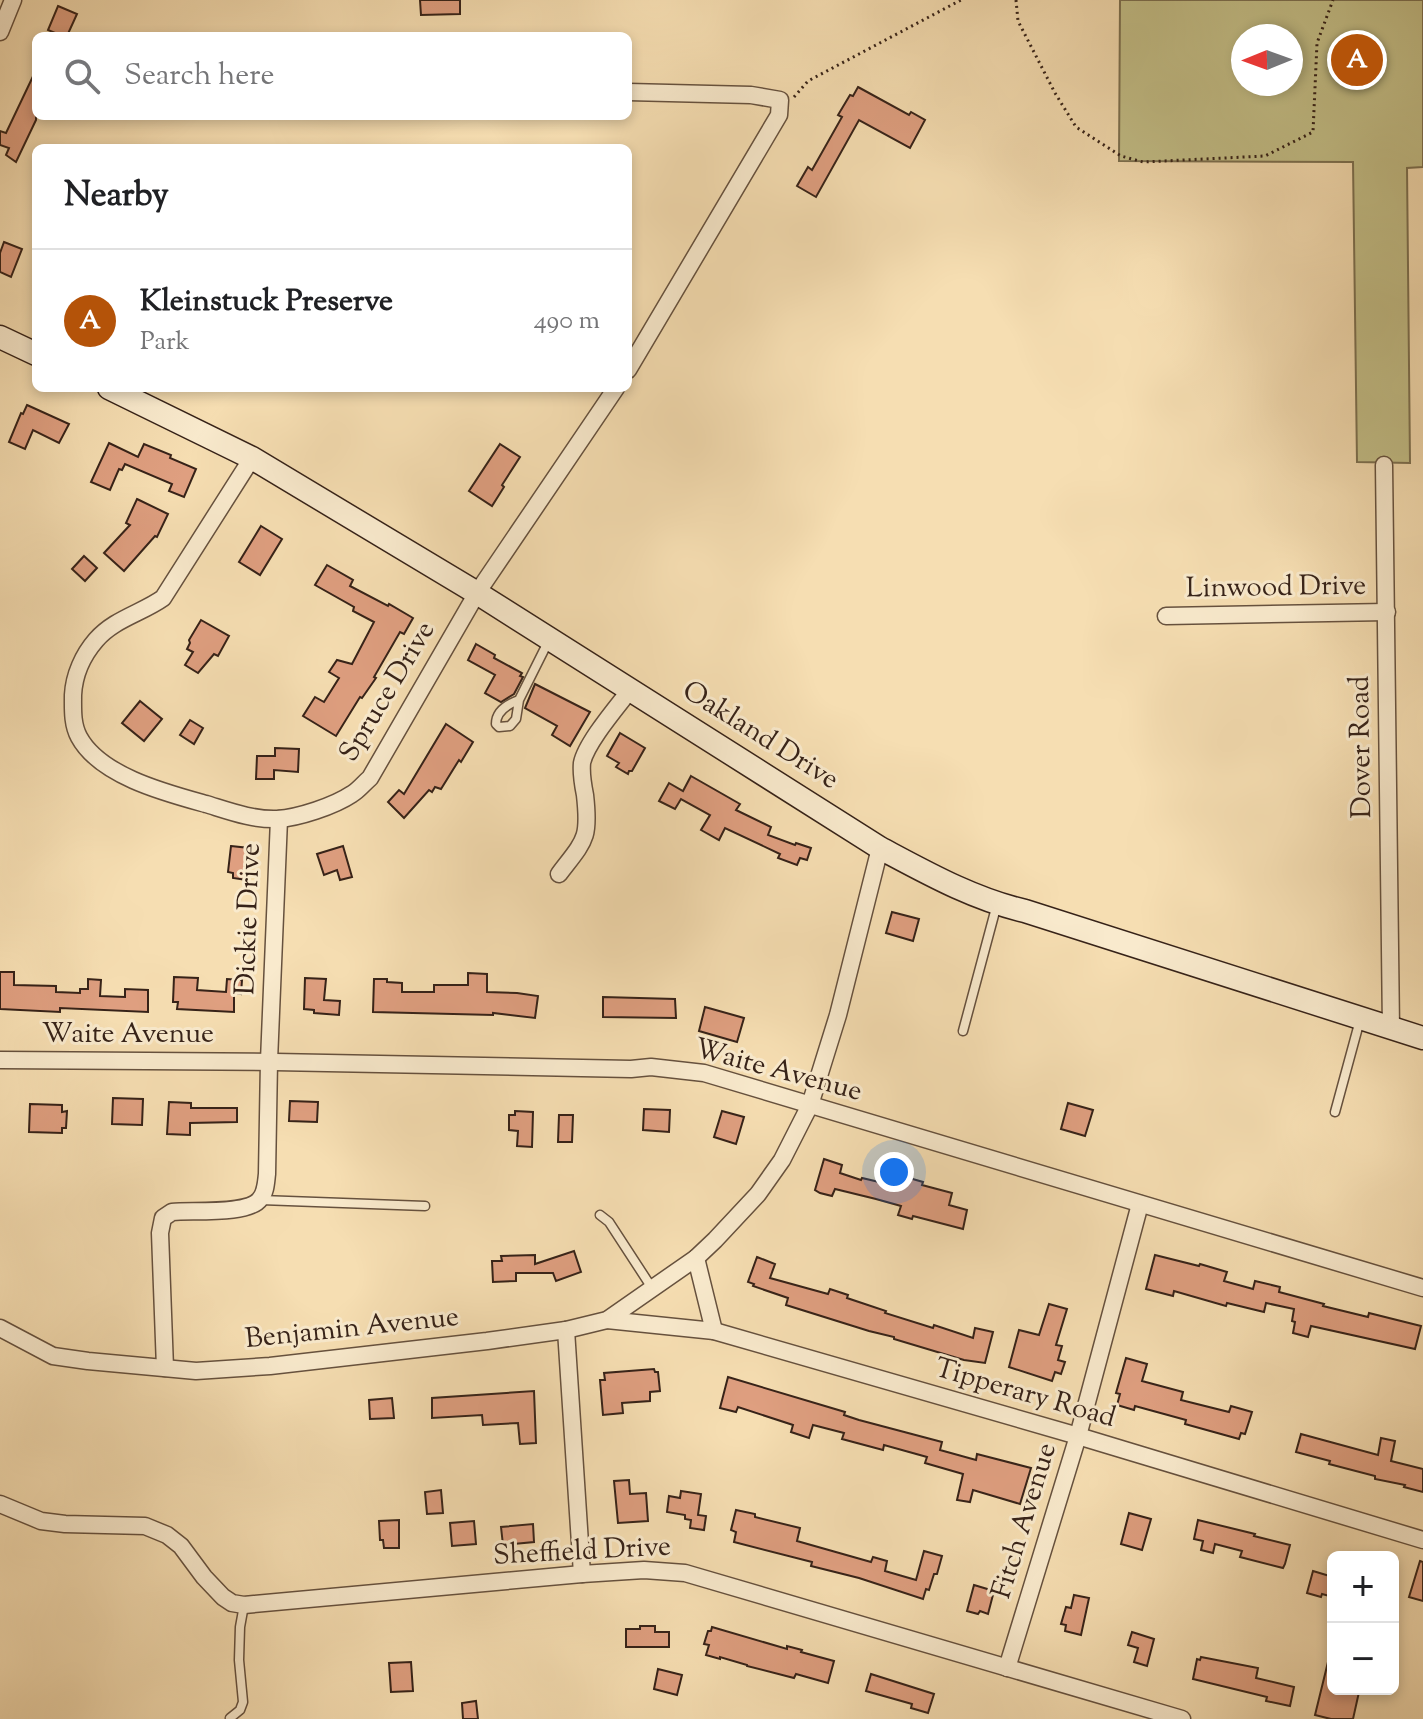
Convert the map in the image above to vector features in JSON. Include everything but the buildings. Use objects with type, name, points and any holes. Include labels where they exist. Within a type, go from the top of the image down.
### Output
[{"type":"main road","points":[[0,337],[32,352]]},
{"type":"main road","name":"Oakland Drive","points":[[117,392],[252,458],[477,593],[880,848],[942,881],[997,904],[1423,1038]]},
{"type":"street","points":[[0,32],[13,0]]},
{"type":"street","points":[[632,92],[751,95],[779,108],[632,363]]},
{"type":"street","name":"Spruce Drive","points":[[252,458],[163,598],[119,621],[96,639],[80,664],[73,688],[72,714],[78,735],[89,752],[137,782],[253,818],[279,819],[332,804],[352,794],[370,778],[477,593],[613,392]]},
{"type":"street","name":"Dover Road","points":[[1384,465],[1391,1029]]},
{"type":"street","name":"Linwood Drive","points":[[1166,616],[1387,612]]},
{"type":"street","points":[[559,874],[583,844],[586,835],[588,816],[582,773],[585,756],[630,690]]},
{"type":"street","name":"Dickie Drive","points":[[260,1200],[267,1174],[279,819]]},
{"type":"street","name":"Benjamin Avenue","points":[[0,1328],[53,1356],[196,1371],[270,1366],[487,1341],[566,1330],[607,1320],[696,1258],[758,1194],[782,1160],[810,1105],[838,1015],[880,848]]},
{"type":"street","name":"Waite Avenue","points":[[0,1060],[651,1067],[704,1073],[1423,1288]]},
{"type":"street","points":[[165,1368],[160,1233],[163,1218],[172,1212],[240,1209],[260,1200]]},
{"type":"street","name":"Fitch Avenue","points":[[1007,1668],[1078,1436],[1140,1204]]},
{"type":"street","points":[[696,1258],[714,1331]]},
{"type":"street","name":"Tipperary Road","points":[[607,1320],[714,1331],[1423,1540]]},
{"type":"street","points":[[566,1330],[582,1574]]},
{"type":"street","points":[[0,1504],[41,1521],[145,1526],[167,1535],[181,1546],[223,1597],[232,1603],[244,1605]]},
{"type":"street","name":"Sheffield Drive","points":[[244,1605],[582,1574],[644,1570],[685,1573],[1182,1719]]},
{"type":"lane","points":[[519,700],[550,639]]},
{"type":"lane","points":[[963,1031],[997,904]]},
{"type":"lane","points":[[1335,1112],[1360,1019]]},
{"type":"lane","points":[[260,1200],[425,1206]]},
{"type":"lane","points":[[600,1215],[609,1222],[652,1289]]},
{"type":"lane","points":[[230,1718],[240,1710],[243,1702],[239,1660],[244,1605]]},
{"type":"path","points":[[779,108],[808,81],[961,0]]},
{"type":"path","points":[[1016,0],[1018,21],[1076,127],[1121,156],[1143,162],[1265,156],[1313,132],[1317,43],[1333,0]]},
{"type":"shaded area","points":[[1120,0],[1423,0],[1423,167],[1407,168],[1410,463],[1357,462],[1353,162],[1119,161]]},
{"type":"place","name":"Kleinstuck Preserve","points":[[1357,60]]}]
